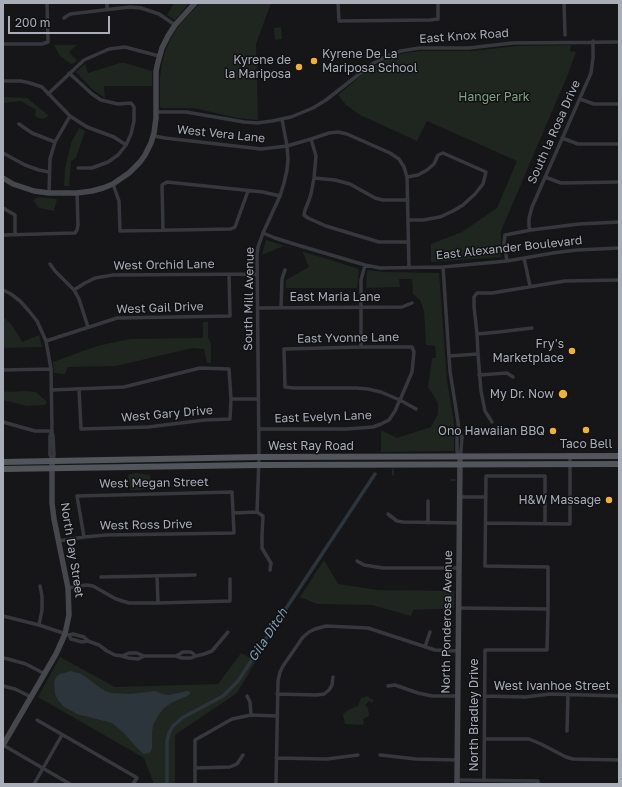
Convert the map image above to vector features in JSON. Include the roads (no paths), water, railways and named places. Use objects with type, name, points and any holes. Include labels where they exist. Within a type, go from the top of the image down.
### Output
[{"type":"main road","name":"West Ray Road","points":[[3,462],[460,460],[619,456]]},
{"type":"main road","name":"West Ray Road","points":[[460,460],[570,464],[619,464]]},
{"type":"main road","name":"West Ray Road","points":[[3,469],[259,461]]},
{"type":"street","points":[[3,44],[42,44],[48,42],[48,3]]},
{"type":"street","points":[[107,3],[107,9]]},
{"type":"street","points":[[3,178],[13,184],[34,191],[49,193],[78,193],[92,192],[114,184],[126,176],[140,162],[148,150],[154,136],[156,122],[156,71],[159,56],[175,25],[195,3]]},
{"type":"street","points":[[338,3],[339,21],[438,19],[438,3]]},
{"type":"street","points":[[564,3],[564,35]]},
{"type":"street","points":[[64,18],[70,14],[130,7],[141,8],[159,14],[175,25]]},
{"type":"street","name":"East Knox Road","points":[[156,112],[186,112],[236,121],[264,122],[300,114],[318,106],[372,64],[401,51],[425,48],[469,48],[512,43],[593,41],[619,42]]},
{"type":"street","name":"South la Rosa Drive","points":[[531,230],[529,227],[530,213],[591,73],[593,41]]},
{"type":"street","points":[[48,94],[84,60],[109,49],[125,47],[159,56]]},
{"type":"street","points":[[69,73],[92,94],[101,100],[118,104],[132,103],[134,107],[134,121],[131,134],[126,145],[118,155],[108,162],[92,168],[78,168]]},
{"type":"street","points":[[3,81],[21,81],[42,87],[70,116],[87,127],[114,137],[126,145]]},
{"type":"street","points":[[580,99],[594,104],[619,104]]},
{"type":"street","points":[[49,193],[50,159],[55,142],[70,116]]},
{"type":"street","name":"South Mill Avenue","points":[[257,512],[259,429],[257,255],[262,233],[280,196],[287,170],[288,146],[282,119]]},
{"type":"street","points":[[19,124],[32,134],[55,142]]},
{"type":"street","name":"West Vera Lane","points":[[154,136],[254,149],[270,149],[288,146],[311,140],[329,133],[338,132],[347,134],[390,152],[399,159],[404,167],[407,177]]},
{"type":"street","points":[[562,138],[578,144],[619,144]]},
{"type":"street","points":[[311,140],[316,156],[314,178],[311,194],[304,215],[326,226],[379,242],[408,242]]},
{"type":"street","points":[[408,220],[423,220],[440,217],[463,205],[483,184],[486,172],[443,152],[438,155],[434,164],[427,170],[418,175],[407,177],[409,268]]},
{"type":"street","points":[[3,153],[25,165],[49,172]]},
{"type":"street","points":[[545,177],[561,184],[619,182]]},
{"type":"street","points":[[314,178],[334,180],[350,184],[375,198],[383,200],[408,200]]},
{"type":"street","points":[[163,230],[162,185],[167,182],[263,192],[280,196]]},
{"type":"street","points":[[114,184],[119,200],[120,231],[231,230],[235,227],[248,191]]},
{"type":"street","points":[[3,235],[75,233],[78,225],[78,193]]},
{"type":"street","points":[[3,208],[15,215],[15,235]]},
{"type":"street","points":[[507,261],[504,243],[505,235],[579,224],[619,222]]},
{"type":"street","name":"East Alexander Boulevard","points":[[262,233],[365,265],[380,268],[443,267],[507,261],[578,250],[619,248]]},
{"type":"street","points":[[524,258],[530,286]]},
{"type":"street","points":[[50,264],[74,290],[79,299],[88,327]]},
{"type":"street","points":[[361,347],[362,280],[365,265]]},
{"type":"street","points":[[443,267],[449,356],[459,432],[457,437],[457,451],[460,460]]},
{"type":"street","points":[[281,308],[282,279],[285,270]]},
{"type":"street","name":"West Gail Drive","points":[[46,341],[116,318],[230,316],[229,274]]},
{"type":"street","name":"West Orchid Lane","points":[[74,290],[95,278],[113,275],[257,274]]},
{"type":"street","points":[[492,422],[485,411],[480,391],[474,306],[474,297],[477,293],[492,293],[565,281],[619,280]]},
{"type":"street","name":"North Day Street","points":[[3,290],[11,294],[20,302],[37,322],[46,341],[51,369],[52,431],[50,436],[50,455],[52,461],[52,503],[68,588],[69,602],[67,635],[3,745]]},
{"type":"street","name":"East Maria Lane","points":[[258,308],[402,307],[412,303]]},
{"type":"street","points":[[477,334],[532,328]]},
{"type":"street","name":"East Yvonne Lane","points":[[400,400],[381,392],[368,389],[285,387],[284,349],[412,347]]},
{"type":"street","name":"East Evelyn Lane","points":[[259,429],[347,429],[372,427],[381,424],[388,420],[395,411],[412,372],[414,352],[412,347]]},
{"type":"street","points":[[449,356],[478,354]]},
{"type":"street","points":[[51,390],[124,387],[200,368],[229,369],[231,399],[258,399]]},
{"type":"street","points":[[3,370],[51,369]]},
{"type":"street","points":[[479,375],[507,374],[513,377]]},
{"type":"street","name":"West Gary Drive","points":[[79,389],[80,429],[148,427],[205,420],[230,419],[231,399]]},
{"type":"street","points":[[400,400],[416,409]]},
{"type":"street","points":[[3,422],[35,431],[52,431]]},
{"type":"street","points":[[486,523],[570,524],[570,457]]},
{"type":"street","name":"North Ponderosa Avenue","points":[[457,782],[460,460]]},
{"type":"street","points":[[458,608],[548,609],[548,567],[486,566],[486,476],[545,476],[545,524]]},
{"type":"street","name":"West Megan Street","points":[[84,537],[77,496],[232,492],[233,513]]},
{"type":"street","points":[[459,497],[486,496]]},
{"type":"street","points":[[428,501],[428,523]]},
{"type":"street","points":[[233,513],[257,512],[263,516],[262,548],[269,560],[270,570]]},
{"type":"street","name":"West Ross Drive","points":[[58,541],[106,535],[234,533],[233,513]]},
{"type":"street","points":[[388,514],[397,521],[403,522],[459,523]]},
{"type":"street","points":[[357,560],[364,565],[382,568],[458,568]]},
{"type":"street","points":[[101,577],[195,575]]},
{"type":"street","points":[[157,576],[158,603]]},
{"type":"street","points":[[68,588],[86,585],[93,586],[116,599],[129,603],[230,602],[230,579]]},
{"type":"street","points":[[39,626],[42,610],[40,586]]},
{"type":"street","name":"North Bradley Drive","points":[[484,780],[485,650],[547,650],[548,609]]},
{"type":"street","points":[[3,616],[67,635],[72,639],[82,642],[88,641],[100,645],[115,655],[138,659],[144,656],[176,656],[191,658],[212,651],[228,632]]},
{"type":"street","points":[[276,784],[278,681],[283,666],[303,637],[315,629],[326,626],[368,628],[425,647],[441,651],[458,651]]},
{"type":"street","points":[[425,647],[430,632]]},
{"type":"street","points":[[3,658],[26,664],[45,674]]},
{"type":"street","points":[[277,694],[324,694],[332,685],[333,677]]},
{"type":"street","points":[[388,686],[395,685],[432,696],[457,696]]},
{"type":"street","points":[[3,686],[15,689],[31,698]]},
{"type":"street","name":"West Ivanhoe Street","points":[[484,696],[518,697],[546,694],[619,696]]},
{"type":"street","points":[[567,731],[568,694]]},
{"type":"street","points":[[247,696],[250,702],[251,715]]},
{"type":"street","points":[[195,784],[195,740],[232,719],[251,715],[277,716]]},
{"type":"street","points":[[37,720],[137,778],[133,784]]},
{"type":"street","points":[[34,784],[62,735]]},
{"type":"street","points":[[484,739],[528,739],[566,757],[574,759],[619,760]]},
{"type":"street","points":[[3,745],[70,784]]},
{"type":"street","points":[[195,768],[230,767],[237,764],[244,755]]},
{"type":"street","points":[[276,758],[327,759],[358,755]]},
{"type":"street","points":[[380,755],[416,759],[457,760]]},
{"type":"street","points":[[457,782],[484,780],[538,783]]},
{"type":"waterway","points":[[393,469],[393,475]]},
{"type":"waterway","name":"Gila Ditch","points":[[167,784],[167,741],[173,726],[182,718],[223,696],[238,681],[375,474]]},
{"type":"place","name":"Kyrene De La Mariposa School","points":[[314,61]]},
{"type":"place","name":"Kyrene de la Mariposa","points":[[299,67]]},
{"type":"place","name":"Fry's Marketplace","points":[[572,351]]},
{"type":"place","name":"My Dr. Now","points":[[563,394]]},
{"type":"place","name":"Taco Bell","points":[[586,430]]},
{"type":"place","name":"Ono Hawaiian BBQ","points":[[553,431]]},
{"type":"place","name":"H&W Massage","points":[[609,500]]},
{"type":"park label","name":"Hanger Park","points":[[494,97]]}]
